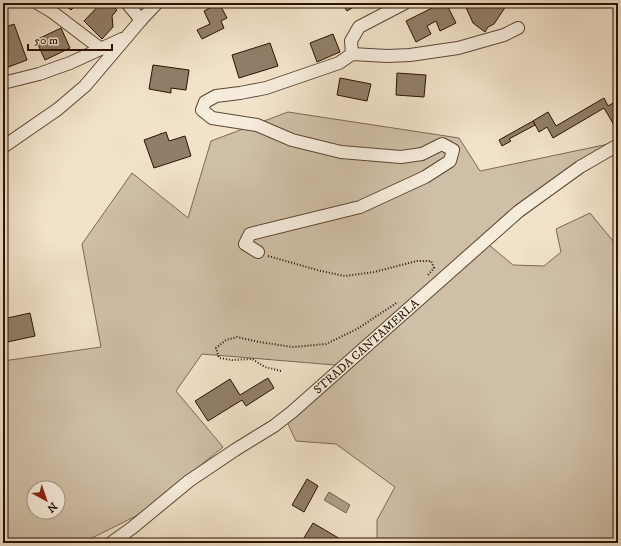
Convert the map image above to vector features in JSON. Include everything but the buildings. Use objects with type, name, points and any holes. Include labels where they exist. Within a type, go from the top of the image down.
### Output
[{"type":"street","points":[[37,3],[51,11],[101,49]]},
{"type":"street","points":[[127,3],[141,20]]},
{"type":"street","points":[[3,147],[58,109],[85,86],[157,3]]},
{"type":"street","points":[[352,54],[351,41],[360,27],[405,3]]},
{"type":"street","points":[[258,252],[245,244],[250,234],[360,207],[425,177],[450,161],[453,150],[442,144],[422,154],[401,157],[341,152],[292,140],[257,125],[212,118],[202,110],[205,102],[216,96],[266,88],[340,63],[352,54],[387,56],[410,55],[458,48],[504,35],[518,28]]},
{"type":"street","points":[[3,83],[39,74],[70,63],[127,37]]},
{"type":"street","name":"STRADA CANTAMERLA","points":[[111,543],[132,528],[189,481],[274,426],[292,412],[519,211],[580,167],[618,145]]},
{"type":"path","points":[[258,252],[321,271],[346,276],[374,272],[417,261],[431,261],[434,268],[426,277]]},
{"type":"path","points":[[281,371],[265,367],[252,359],[232,360],[219,358],[216,348],[226,340],[237,337],[294,347],[326,344],[357,329],[398,302]]},
{"type":"shaded area","points":[[288,112],[459,138],[480,171],[618,142],[618,151],[561,186],[488,244],[513,265],[544,266],[561,252],[556,229],[590,213],[618,247],[618,543],[377,543],[377,520],[395,487],[336,444],[296,441],[287,422],[347,366],[202,354],[176,391],[223,447],[142,513],[82,543],[3,543],[3,361],[101,347],[82,244],[132,173],[188,218],[211,141]]},
{"type":"shaded area","points":[[329,492],[350,505],[346,513],[324,500]]}]
